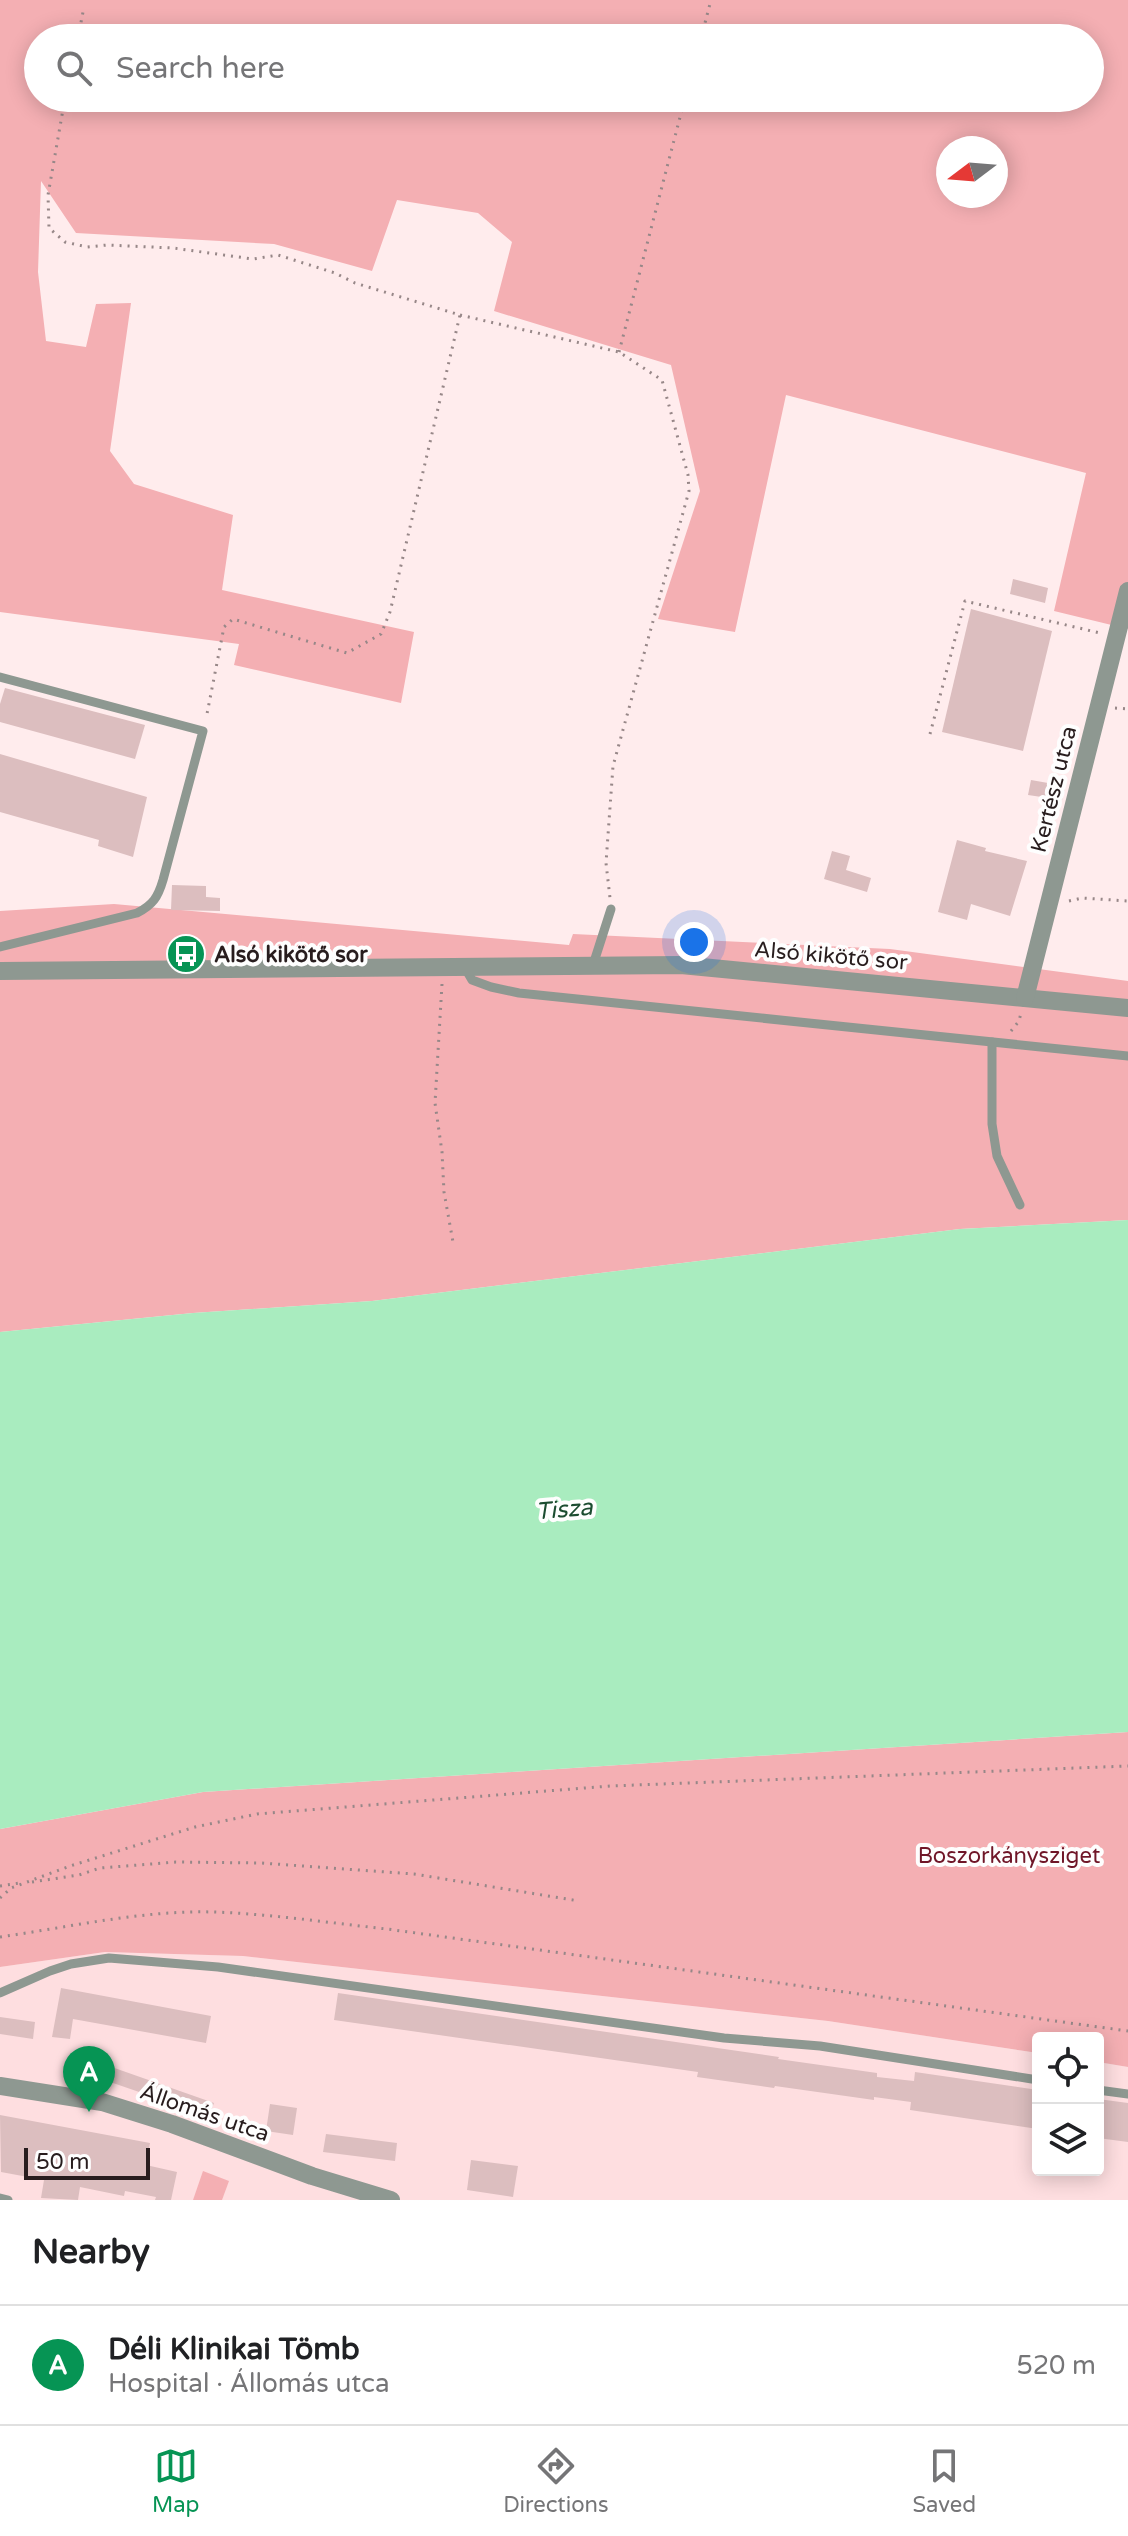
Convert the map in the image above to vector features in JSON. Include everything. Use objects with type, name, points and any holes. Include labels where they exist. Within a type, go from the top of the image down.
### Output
[{"type":"street","name":"Kertész utca","points":[[1025,998],[1128,591]]},
{"type":"street","name":"Alsó kikötő sor","points":[[0,971],[681,965],[1128,1008]]},
{"type":"street","name":"Állomás utca","points":[[0,2086],[102,2102],[172,2124],[312,2176],[391,2200]]},
{"type":"lane","points":[[0,677],[203,731],[163,880],[151,906],[137,913],[0,947]]},
{"type":"lane","points":[[593,965],[611,909]]},
{"type":"lane","points":[[465,968],[472,980],[519,993],[1128,1056]]},
{"type":"lane","points":[[997,1043],[992,1124],[997,1156],[1020,1205]]},
{"type":"lane","points":[[0,1993],[71,1964],[109,1958],[218,1967],[724,2038],[820,2046],[1032,2079]]},
{"type":"lane","points":[[1104,2091],[1128,2094]]},
{"type":"lane","points":[[0,2198],[8,2200]]},
{"type":"path","points":[[705,24],[711,0]]},
{"type":"path","points":[[81,24],[83,12]]},
{"type":"path","points":[[63,112],[48,195],[49,228],[65,242],[87,247],[173,248],[253,259],[278,255],[335,273],[355,283],[460,315],[619,352],[662,380],[688,475],[689,491],[613,766],[606,863],[611,909]]},
{"type":"path","points":[[619,352],[681,112]]},
{"type":"path","points":[[203,731],[224,627],[233,619],[347,653],[381,634],[390,612],[460,315]]},
{"type":"path","points":[[930,734],[965,601],[1117,637]]},
{"type":"path","points":[[1049,904],[1082,898],[1128,901]]},
{"type":"path","points":[[442,968],[435,1103],[444,1192],[453,1242]]},
{"type":"path","points":[[997,1043],[1019,1021],[1025,998]]},
{"type":"path","points":[[0,1898],[11,1888],[70,1866],[195,1827],[257,1814],[610,1786],[1128,1766]]},
{"type":"path","points":[[0,1886],[79,1875],[100,1868],[160,1863],[261,1863],[414,1874],[579,1901]]},
{"type":"path","points":[[0,1937],[157,1914],[214,1912],[270,1916],[418,1933],[1128,2031]]},
{"type":"shaded area","points":[[105,1952],[243,1956],[828,2021],[1032,2052],[1032,2176],[1104,2176],[1104,2063],[1128,2067],[1128,2200],[0,2200],[0,1967]]},
{"type":"green space","points":[[0,0],[1128,0],[1128,629],[1054,611],[1086,473],[786,395],[735,632],[658,619],[700,491],[671,365],[494,311],[512,242],[478,213],[397,200],[372,271],[274,244],[76,233],[41,181],[38,272],[46,341],[86,347],[96,304],[131,303],[110,451],[134,484],[233,515],[222,590],[414,632],[401,703],[234,665],[239,644],[0,612]]},
{"type":"green space","points":[[114,904],[569,945],[573,934],[890,949],[1128,981],[1128,1220],[960,1229],[372,1301],[193,1313],[0,1332],[0,911]]},
{"type":"green space","name":"Boszorkánysziget","points":[[1128,1732],[1128,2067],[1104,2063],[1104,2032],[1032,2032],[1032,2052],[828,2021],[243,1956],[105,1952],[0,1967],[0,1829],[203,1792]]},
{"type":"green space","points":[[203,2171],[229,2181],[222,2200],[193,2200]]},
{"type":"water","name":"Tisza","points":[[1128,1220],[1128,1732],[203,1792],[0,1829],[0,1332],[193,1313],[372,1301],[960,1229]]},
{"type":"building","points":[[1013,579],[1048,588],[1045,603],[1010,594]]},
{"type":"building","points":[[971,609],[1052,631],[1023,751],[942,732]]},
{"type":"building","points":[[5,688],[145,725],[135,759],[0,722],[0,704]]},
{"type":"building","points":[[0,754],[147,797],[133,857],[98,846],[99,840],[0,812]]},
{"type":"building","points":[[1031,780],[1065,786],[1062,800],[1028,795]]},
{"type":"building","points":[[957,840],[986,848],[985,851],[1027,861],[1010,916],[971,904],[967,920],[938,912]]},
{"type":"building","points":[[832,851],[850,856],[846,870],[871,878],[867,892],[824,879]]},
{"type":"building","points":[[172,885],[206,886],[206,897],[220,898],[220,911],[171,910]]},
{"type":"building","points":[[61,1988],[211,2016],[206,2043],[73,2019],[70,2039],[52,2037]]},
{"type":"building","points":[[338,1993],[779,2057],[877,2073],[877,2077],[914,2081],[915,2072],[1032,2089],[1032,2128],[910,2110],[911,2102],[774,2088],[697,2077],[698,2072],[334,2020]]},
{"type":"building","points":[[0,2017],[35,2022],[33,2039],[0,2034]]},
{"type":"building","points":[[86,2058],[214,2103],[209,2116],[81,2072]]},
{"type":"building","points":[[1104,2100],[1128,2103],[1128,2142],[1104,2139]]},
{"type":"building","points":[[270,2104],[297,2108],[293,2135],[266,2131]]},
{"type":"building","points":[[0,2115],[150,2143],[146,2165],[177,2172],[171,2200],[155,2200],[156,2197],[125,2191],[124,2196],[80,2187],[78,2200],[41,2198],[44,2180],[1,2172]]},
{"type":"building","points":[[326,2134],[397,2143],[395,2161],[323,2152]]},
{"type":"building","points":[[471,2160],[518,2166],[513,2197],[467,2190]]},
{"type":"place","name":"Alsó kikötő sor","points":[[186,954]]},
{"type":"place","name":"Déli Klinikai Tömb","points":[[89,2112]]}]
